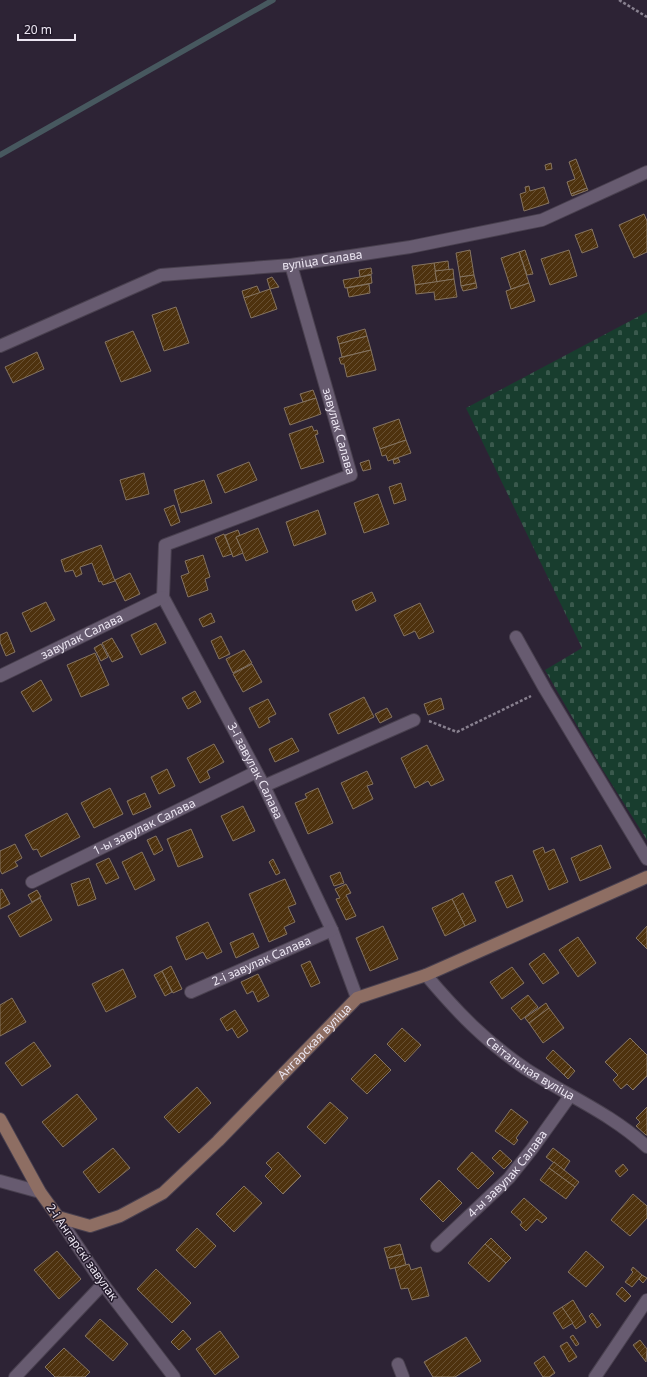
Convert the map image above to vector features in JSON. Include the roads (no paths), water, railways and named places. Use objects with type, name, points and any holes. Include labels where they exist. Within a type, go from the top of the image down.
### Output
[{"type":"street","name":"вуліца Салава","points":[[0,346],[161,275],[291,265],[410,247],[542,220],[647,172]]},
{"type":"street","name":"завулак Салава","points":[[164,546],[351,475],[291,265]]},
{"type":"street","name":"3-і завулак Салава","points":[[164,546],[163,597],[264,786],[332,930],[357,998]]},
{"type":"street","name":"завулак Салава","points":[[0,676],[163,597]]},
{"type":"street","points":[[516,637],[545,689],[647,859]]},
{"type":"street","points":[[264,786],[414,720]]},
{"type":"street","name":"1-ы завулак Салава","points":[[32,882],[256,772]]},
{"type":"street","name":"Ангарская вуліца","points":[[58,1217],[90,1226],[120,1216],[163,1192],[218,1141],[357,998],[426,975],[647,877]]},
{"type":"street","name":"2-і завулак Салава","points":[[191,992],[332,930]]},
{"type":"street","name":"Світальная вуліца","points":[[426,975],[457,1012],[504,1053],[570,1096],[611,1120],[647,1147]]},
{"type":"street","name":"4-ы завулак Салава","points":[[437,1246],[509,1178],[570,1096]]},
{"type":"street","name":"2-і Ангарскі завулак","points":[[0,1119],[40,1192],[103,1284],[174,1377]]},
{"type":"street","points":[[0,1181],[40,1192]]},
{"type":"street","points":[[15,1377],[103,1284]]},
{"type":"street","points":[[595,1377],[647,1300]]},
{"type":"street","points":[[398,1364],[403,1377]]},
{"type":"waterway","points":[[0,155],[273,0]]}]
